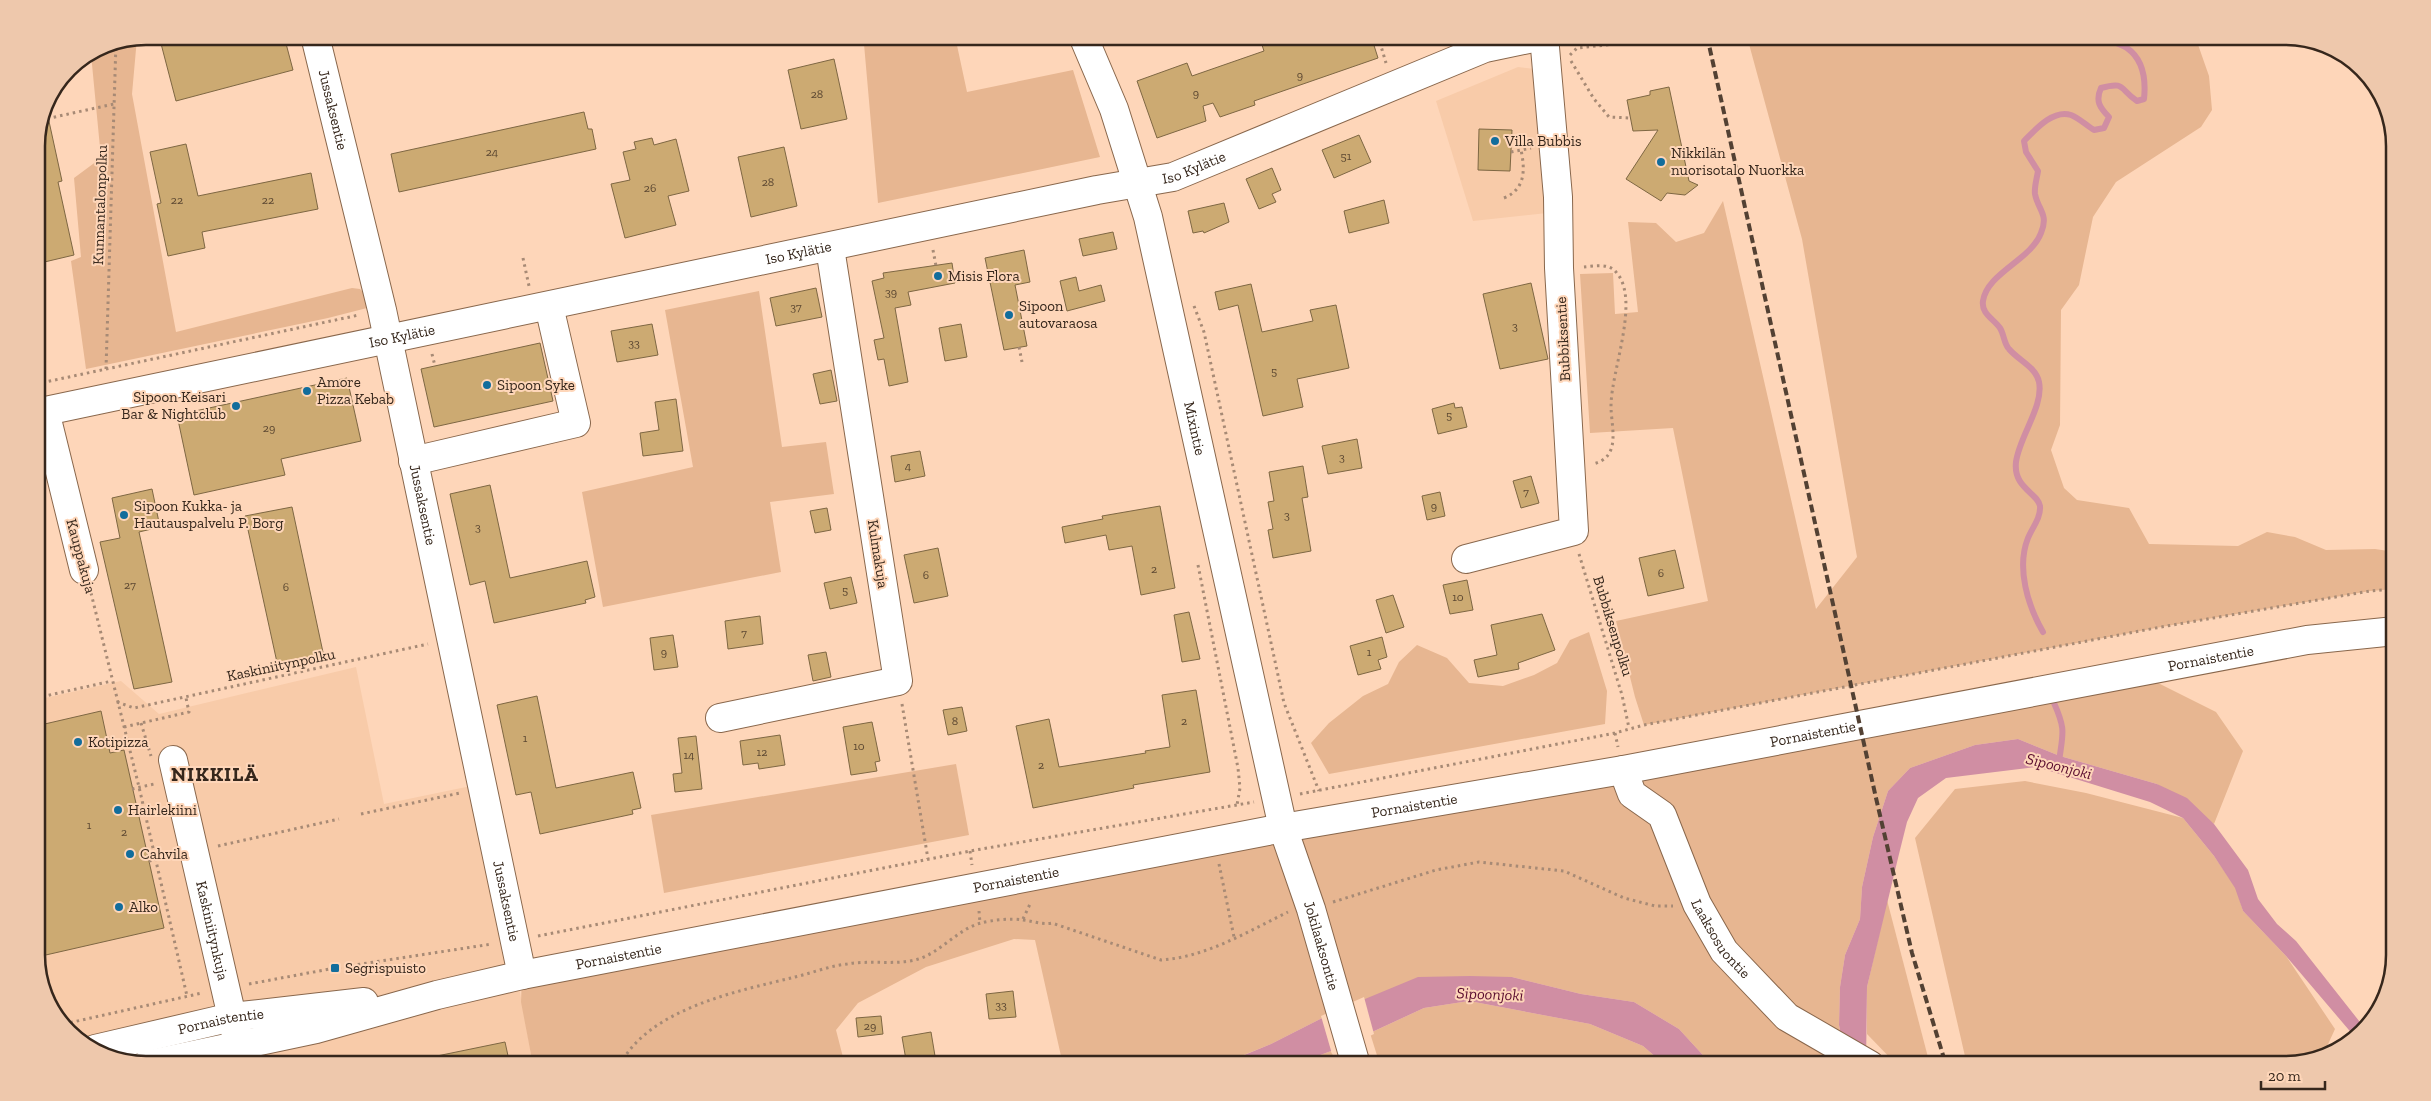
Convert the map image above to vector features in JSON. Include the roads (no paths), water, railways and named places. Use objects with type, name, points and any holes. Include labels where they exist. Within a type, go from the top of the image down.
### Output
[{"type":"street","name":"Jussaksentie","points":[[317,45],[388,339],[522,975]]},
{"type":"street","name":"Mixintie","points":[[1087,45],[1114,109],[1139,184],[1283,828]]},
{"type":"street","name":"Iso Kylätie","points":[[45,411],[830,248],[1097,190],[1173,177],[1486,45]]},
{"type":"street","name":"Bubbiksentie","points":[[1466,559],[1574,531],[1559,268],[1555,154],[1544,45]]},
{"type":"street","name":"Kulmakuja","points":[[720,718],[898,681],[830,248]]},
{"type":"street","points":[[413,461],[576,423],[549,306]]},
{"type":"street","name":"Kauppakuja","points":[[45,427],[84,570]]},
{"type":"street","name":"Pornaistentie","points":[[223,1056],[240,1054],[316,1029],[437,995],[522,975],[1283,828],[1624,770],[2307,640],[2386,632]]},
{"type":"street","name":"Kaskiniitynkuja","points":[[173,760],[240,1054]]},
{"type":"street","name":"Laaksosuontie","points":[[1624,770],[1632,794],[1662,815],[1697,904],[1724,951],[1787,1017],[1854,1056]]},
{"type":"street","name":"Jokilaaksontie","points":[[1283,828],[1311,909],[1353,1056]]},
{"type":"street","name":"Pornaistentie","points":[[105,1047],[232,1017],[437,995]]},
{"type":"water","name":"Sipoonjoki","points":[[2018,739],[2060,756],[2157,784],[2187,798],[2214,824],[2248,870],[2258,899],[2277,924],[2296,941],[2360,1023],[2351,1032],[2286,956],[2243,911],[2235,888],[2214,856],[2183,818],[2150,802],[2037,767],[1946,778],[1918,798],[1907,822],[1867,987],[1866,1056],[1842,1056],[1842,1040],[1839,1025],[1840,987],[1845,955],[1860,919],[1862,887],[1873,837],[1888,791],[1910,768],[1975,745]]},
{"type":"water","name":"Sipoonjoki","points":[[1418,977],[1512,977],[1581,994],[1634,1002],[1679,1029],[1704,1056],[1655,1056],[1643,1046],[1590,1024],[1469,1001],[1424,1008],[1318,1056],[1242,1056],[1271,1044],[1336,1011]]},
{"type":"waterway","points":[[2043,632],[2028,599],[2023,562],[2028,538],[2038,519],[2040,506],[2035,497],[2022,484],[2016,471],[2018,452],[2038,401],[2039,382],[2031,368],[2007,347],[2000,328],[1984,309],[1983,301],[1986,291],[1992,282],[2036,243],[2043,227],[2042,212],[2035,194],[2038,171],[2026,152],[2024,141],[2045,122],[2064,114],[2077,118],[2094,130],[2104,128],[2109,117],[2099,104],[2098,97],[2101,88],[2119,86],[2137,101],[2144,99],[2145,85],[2140,64],[2133,53],[2120,45]]},
{"type":"waterway","name":"Sipoonjoki","points":[[2054,703],[2062,727],[2059,763]]},
{"type":"railway","points":[[1709,45],[1876,798],[1912,953],[1943,1056]]},
{"type":"place","name":"Villa Bubbis","points":[[1495,141]]},
{"type":"place","name":"Nikkilän nuorisotalo Nuorkka","points":[[1661,162]]},
{"type":"place","name":"Misis Flora","points":[[938,276]]},
{"type":"place","name":"Sipoon autovaraosa","points":[[1009,315]]},
{"type":"place","name":"Sipoon Syke","points":[[487,385]]},
{"type":"place","name":"Amore Pizza Kebab","points":[[307,391]]},
{"type":"place","name":"Sipoon Keisari Bar & Nightclub","points":[[236,406]]},
{"type":"place","name":"Sipoon Kukka- ja Hautauspalvelu P. Borg","points":[[124,515]]},
{"type":"place","name":"Kotipizza","points":[[78,742]]},
{"type":"place","name":"Hairlekiini","points":[[118,810]]},
{"type":"place","name":"Cahvila","points":[[130,854]]},
{"type":"place","name":"Alko","points":[[119,907]]},
{"type":"place","name":"Segrispuisto","points":[[335,968]]},
{"type":"district","name":"NIKKILÄ","points":[[215,774]]}]
